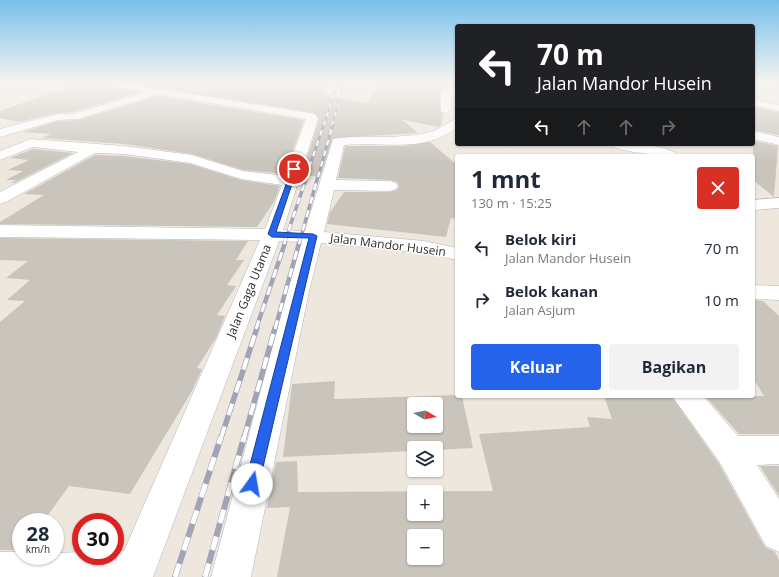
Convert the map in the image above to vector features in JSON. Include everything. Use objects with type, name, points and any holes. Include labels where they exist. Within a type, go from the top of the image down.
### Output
[{"type":"street","points":[[0,134],[58,116],[74,117],[94,111]]},
{"type":"street","points":[[272,234],[312,119],[311,116],[280,111]]},
{"type":"street","points":[[231,577],[270,407],[338,142],[383,141],[418,138],[442,132],[455,122]]},
{"type":"street","points":[[756,136],[779,141]]},
{"type":"street","points":[[0,141],[124,150],[192,159],[240,175],[290,181]]},
{"type":"street","points":[[0,156],[30,143]]},
{"type":"street","points":[[626,146],[667,154]]},
{"type":"street","points":[[0,199],[93,148]]},
{"type":"street","points":[[327,185],[390,186]]},
{"type":"street","points":[[755,205],[779,202]]},
{"type":"street","name":"Jalan Gaga Utama","points":[[1,232],[272,234],[135,573]]},
{"type":"street","name":"Jalan Mandor Husein","points":[[272,234],[313,236],[424,247],[455,254]]},
{"type":"street","points":[[764,292],[779,304]]},
{"type":"street","points":[[688,398],[730,451],[779,533]]},
{"type":"street","points":[[730,451],[779,450]]},
{"type":"street","points":[[0,572],[135,573]]},
{"type":"building","points":[[0,111],[77,111],[58,113],[19,122],[0,118]]},
{"type":"building","points":[[109,111],[249,111],[304,120],[284,174],[243,170],[192,154],[124,144],[42,138],[51,134],[23,132],[58,121],[78,120]]},
{"type":"building","points":[[302,111],[441,111],[443,114],[441,125],[438,127],[401,119],[418,133],[333,138],[320,177],[302,175],[319,119],[315,113]]},
{"type":"building","points":[[755,111],[779,112],[779,135],[755,130]]},
{"type":"building","points":[[755,141],[778,146],[774,197],[755,182],[755,154],[753,154],[753,146],[755,146]]},
{"type":"building","points":[[430,142],[455,163],[455,219],[451,218],[446,237],[327,224],[330,212],[344,192],[390,192],[399,187],[397,182],[390,180],[338,178],[345,146],[403,146]]},
{"type":"building","points":[[33,149],[73,153],[14,183],[11,183],[16,180],[6,180],[23,171],[8,170],[29,160],[10,158]]},
{"type":"building","points":[[95,155],[124,156],[190,164],[241,180],[280,186],[274,202],[257,227],[0,224],[0,222],[44,195],[24,194]]},
{"type":"building","points":[[0,238],[248,241],[236,260],[244,260],[227,285],[236,286],[217,315],[225,316],[216,338],[197,368],[202,369],[192,391],[130,494],[69,486],[50,513],[12,513],[12,550],[0,550],[0,322],[25,301],[7,300],[30,280],[6,278],[28,261],[0,260]]},
{"type":"building","points":[[755,300],[763,301],[779,316],[779,434],[739,434],[707,398],[755,398],[755,396],[764,396],[755,381]]},
{"type":"building","points":[[335,381],[334,399],[455,395],[455,398],[462,398],[473,448],[443,450],[443,441],[407,441],[407,451],[283,457],[292,384]]},
{"type":"building","points":[[605,398],[672,398],[718,462],[765,547],[775,552],[779,560],[779,577],[277,577],[290,507],[267,508],[276,462],[297,461],[298,492],[407,491],[407,521],[443,521],[443,491],[493,491],[479,434],[590,427],[587,417],[612,419]]},
{"type":"building","points":[[760,466],[779,466],[779,496]]},
{"type":"railway","points":[[324,125],[328,111]]},
{"type":"railway","points":[[332,125],[336,111]]},
{"type":"railway","points":[[306,177],[324,124]]},
{"type":"railway","points":[[318,177],[333,124]]},
{"type":"railway","points":[[284,244],[307,176]]},
{"type":"railway","points":[[299,244],[318,176]]},
{"type":"railway","points":[[256,329],[285,243]]},
{"type":"railway","points":[[275,329],[299,243]]},
{"type":"railway","points":[[221,438],[257,328]]},
{"type":"railway","points":[[244,438],[275,328]]},
{"type":"railway","points":[[175,577],[221,437]]},
{"type":"railway","points":[[205,577],[244,437]]},
{"type":"route","points":[[252,484],[297,296],[313,236],[272,234],[294,169]]}]
